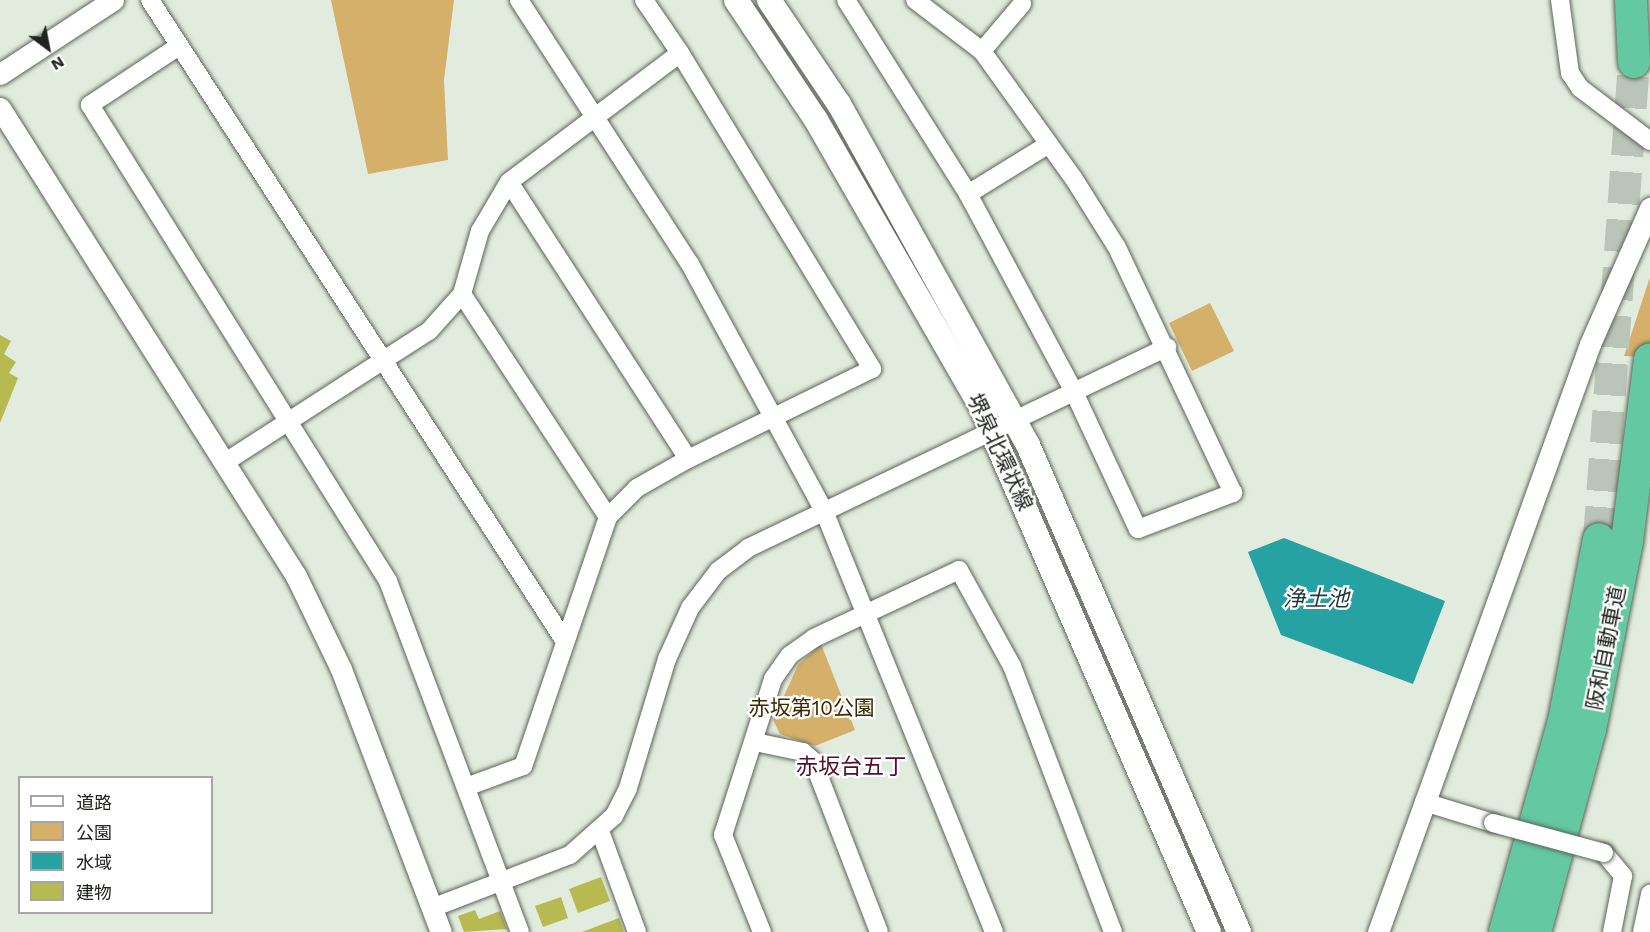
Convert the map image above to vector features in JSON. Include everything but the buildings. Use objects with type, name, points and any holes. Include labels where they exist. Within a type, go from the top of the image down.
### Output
[{"type":"highway","points":[[1631,0],[1634,62]]},
{"type":"highway","name":"阪和自動車道","points":[[1535,932],[1590,730],[1627,541],[1650,359]]},
{"type":"highway","name":"阪和自動車道","points":[[1505,932],[1564,721],[1599,539]]},
{"type":"main road","name":"堺泉北環状線","points":[[736,0],[822,130],[1004,425],[1209,932]]},
{"type":"main road","name":"堺泉北環状線","points":[[769,0],[839,104],[1004,425],[1239,932]]},
{"type":"street","points":[[0,74],[113,0]]},
{"type":"street","points":[[150,0],[564,640]]},
{"type":"street","points":[[519,0],[690,264],[824,511],[868,609],[994,932]]},
{"type":"street","points":[[469,786],[523,765],[608,517],[637,488],[688,459],[872,369],[680,53],[644,0]]},
{"type":"street","points":[[846,0],[968,194],[1074,392],[1138,529],[1233,493],[1167,347],[1116,246],[1049,144],[982,51],[915,0]]},
{"type":"street","points":[[1560,0],[1570,73],[1580,88],[1650,141]]},
{"type":"street","points":[[982,51],[1022,4]]},
{"type":"street","points":[[179,46],[90,105],[292,421],[388,580],[469,786],[520,932]]},
{"type":"street","points":[[227,461],[383,363],[429,331],[462,294],[480,231],[509,183],[594,115],[680,53]]},
{"type":"street","points":[[0,108],[227,461],[296,576],[341,669],[441,932]]},
{"type":"street","points":[[968,194],[1049,144]]},
{"type":"street","points":[[509,183],[688,459]]},
{"type":"street","points":[[1378,932],[1590,344],[1650,208]]},
{"type":"street","points":[[462,294],[608,517]]},
{"type":"street","points":[[432,908],[503,884],[570,855],[600,831],[628,788],[667,659],[690,608],[718,571],[748,548],[1167,347]]},
{"type":"street","points":[[762,932],[723,835],[773,679],[790,655],[868,609],[959,570],[1012,666],[1108,930]]},
{"type":"street","points":[[754,742],[803,752],[813,761],[879,932]]},
{"type":"street","points":[[1424,802],[1604,853],[1623,876],[1612,932]]},
{"type":"street","points":[[600,831],[637,932]]},
{"type":"street","points":[[1642,932],[1650,894]]},
{"type":"green space","points":[[331,0],[454,0],[444,80],[448,160],[368,174]]},
{"type":"green space","points":[[1650,278],[1650,357],[1624,356],[1649,280]]},
{"type":"green space","points":[[1210,303],[1234,351],[1192,371],[1169,323]]},
{"type":"green space","name":"赤坂第10公園","points":[[821,644],[855,730],[815,746],[780,734],[773,720],[798,665]]},
{"type":"water","name":"浄土池","points":[[1284,538],[1445,601],[1413,684],[1281,635],[1248,552]]},
{"type":"tunnel","points":[[1599,539],[1634,62]]},
{"type":"district","name":"赤坂台五丁","points":[[851,767]]}]
